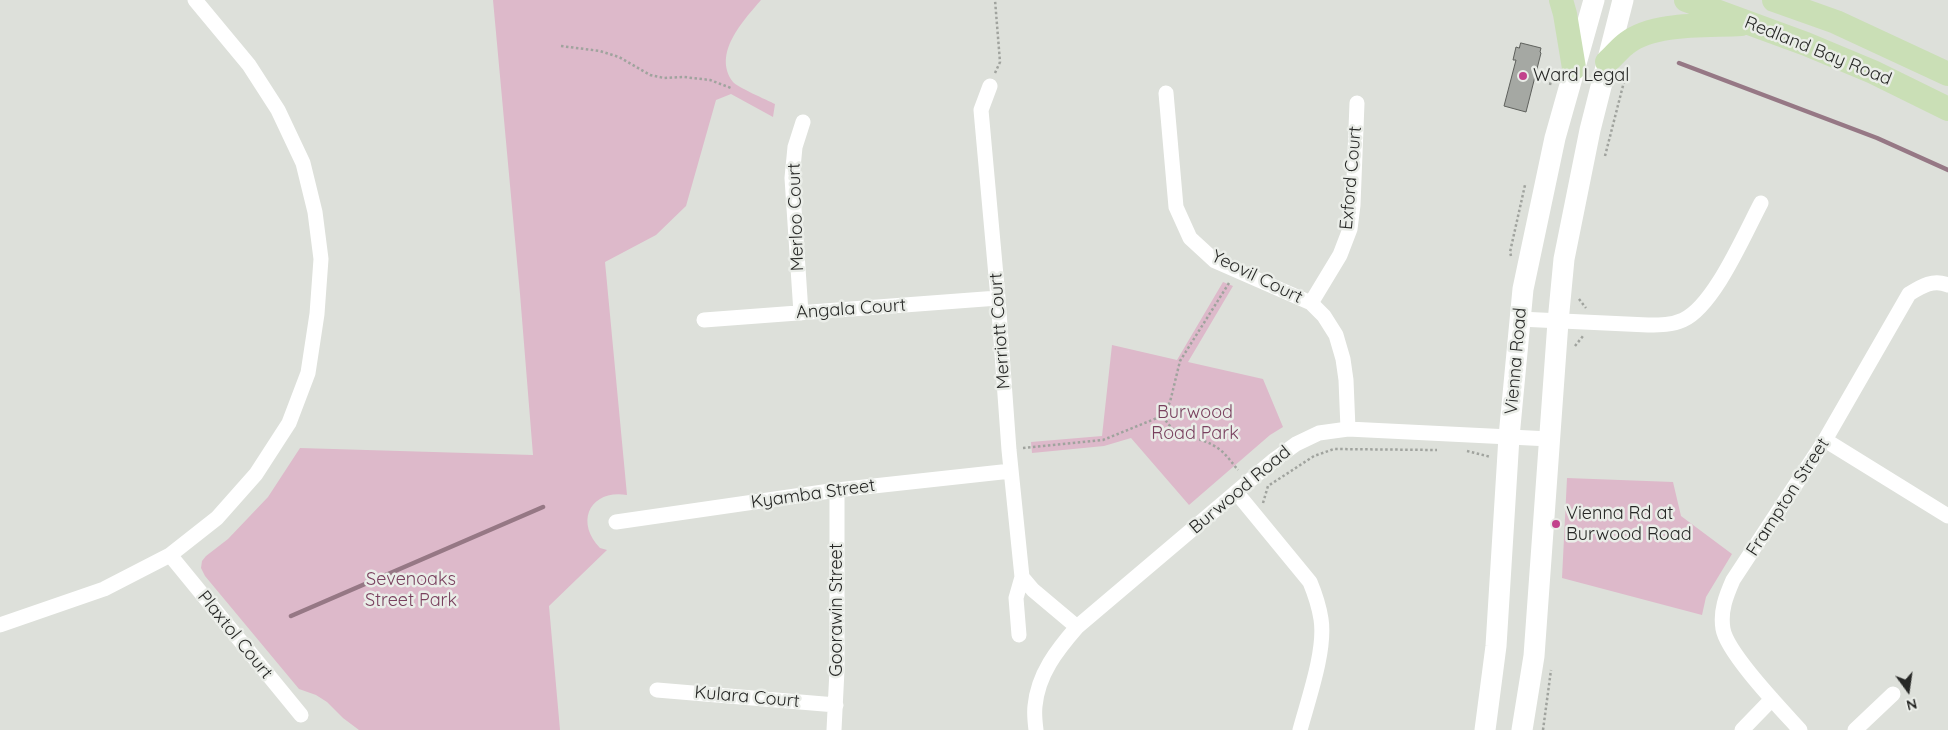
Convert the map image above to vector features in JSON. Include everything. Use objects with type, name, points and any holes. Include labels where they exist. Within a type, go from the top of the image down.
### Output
[{"type":"main road","points":[[1561,0],[1574,68]]},
{"type":"main road","name":"Vienna Road","points":[[1485,730],[1496,646],[1509,437],[1523,289],[1555,138],[1594,0]]},
{"type":"main road","points":[[1619,63],[1623,0]]},
{"type":"main road","name":"Redland Bay Road","points":[[1686,0],[1753,24],[1873,72],[1948,109]]},
{"type":"main road","name":"Redland Bay Road","points":[[1774,0],[1836,22],[1948,74]]},
{"type":"main road","points":[[1522,730],[1534,656],[1564,259],[1590,130],[1627,42],[1641,34],[1659,30],[1753,24]]},
{"type":"street","points":[[0,625],[104,588],[170,555],[222,512],[256,474],[289,423],[308,373],[317,314],[321,259],[315,212],[303,163],[278,110],[249,65],[195,0]]},
{"type":"street","name":"Merriott Court","points":[[990,86],[981,110],[998,298],[1009,450],[1022,577],[1016,598],[1019,635]]},
{"type":"street","name":"Yeovil Court","points":[[1166,94],[1176,207],[1190,238],[1215,261],[1311,303],[1324,316],[1336,335],[1343,359],[1348,429]]},
{"type":"street","name":"Exford Court","points":[[1311,303],[1340,255],[1350,229],[1353,205],[1357,103]]},
{"type":"street","name":"Merloo Court","points":[[801,313],[792,178],[794,147],[803,122]]},
{"type":"street","points":[[1519,319],[1648,325],[1667,324],[1682,320],[1700,308],[1713,292],[1761,203]]},
{"type":"street","name":"Frampton Street","points":[[1800,730],[1730,647],[1723,630],[1722,612],[1726,595],[1733,580],[1825,440],[1910,294],[1926,284],[1943,283],[1948,285]]},
{"type":"street","name":"Angala Court","points":[[704,320],[998,298]]},
{"type":"street","name":"Burwood Road","points":[[1036,730],[1034,706],[1042,675],[1058,650],[1078,627],[1236,492],[1296,444],[1319,433],[1348,429],[1550,439]]},
{"type":"street","points":[[1825,440],[1948,516]]},
{"type":"street","name":"Kyamba Street","points":[[616,522],[837,490],[1011,471]]},
{"type":"street","name":"Goorawin Street","points":[[834,730],[836,705],[837,490]]},
{"type":"street","points":[[1236,492],[1310,582],[1316,597],[1322,621],[1320,650],[1300,730]]},
{"type":"street","name":"Plaxtol Court","points":[[170,555],[301,715]]},
{"type":"street","points":[[1022,577],[1033,590],[1078,627]]},
{"type":"street","name":"Kulara Court","points":[[657,690],[836,705]]},
{"type":"street","points":[[1855,730],[1893,694]]},
{"type":"street","points":[[1742,730],[1772,699]]},
{"type":"path","points":[[990,86],[1000,62],[995,0]]},
{"type":"path","points":[[561,46],[610,54],[619,57],[650,75],[664,78],[684,77],[710,80],[731,88]]},
{"type":"path","points":[[1603,161],[1626,72],[1619,63]]},
{"type":"path","points":[[1009,450],[1103,440],[1163,416],[1170,402],[1180,361],[1236,271]]},
{"type":"path","points":[[1577,297],[1585,305],[1587,312]]},
{"type":"path","points":[[1163,416],[1169,427],[1183,436],[1202,440],[1217,447],[1249,482]]},
{"type":"path","points":[[1260,506],[1265,502],[1268,486],[1314,456],[1334,449],[1446,450]]},
{"type":"path","points":[[1464,450],[1493,458]]},
{"type":"green space","name":"Sevenoaks Street Park","points":[[493,0],[761,0],[732,38],[726,60],[727,71],[733,82],[775,104],[773,117],[731,94],[716,100],[686,206],[656,235],[605,262],[627,495],[614,494],[604,497],[590,509],[588,527],[592,538],[600,548],[607,550],[549,606],[560,730],[359,730],[343,718],[327,702],[316,695],[299,689],[205,576],[201,568],[202,561],[228,539],[268,497],[300,448],[533,455]]},
{"type":"green space","name":"Burwood Road Park","points":[[1223,282],[1233,286],[1188,362],[1263,379],[1283,427],[1270,435],[1189,505],[1131,438],[1104,446],[1032,453],[1031,442],[1102,436],[1112,345],[1177,360]]},
{"type":"green space","points":[[1567,478],[1673,482],[1681,516],[1732,554],[1706,597],[1702,615],[1562,578]]},
{"type":"building","name":"Ward Legal","points":[[1521,43],[1541,48],[1526,112],[1504,106],[1516,60],[1513,60],[1516,47],[1519,48]]},
{"type":"waterway","points":[[1679,63],[1877,138],[1948,170]]},
{"type":"waterway","points":[[291,616],[543,507]]},
{"type":"place","name":"Ward Legal","points":[[1523,76]]},
{"type":"place","name":"Vienna Rd at Burwood Road","points":[[1556,524]]}]
